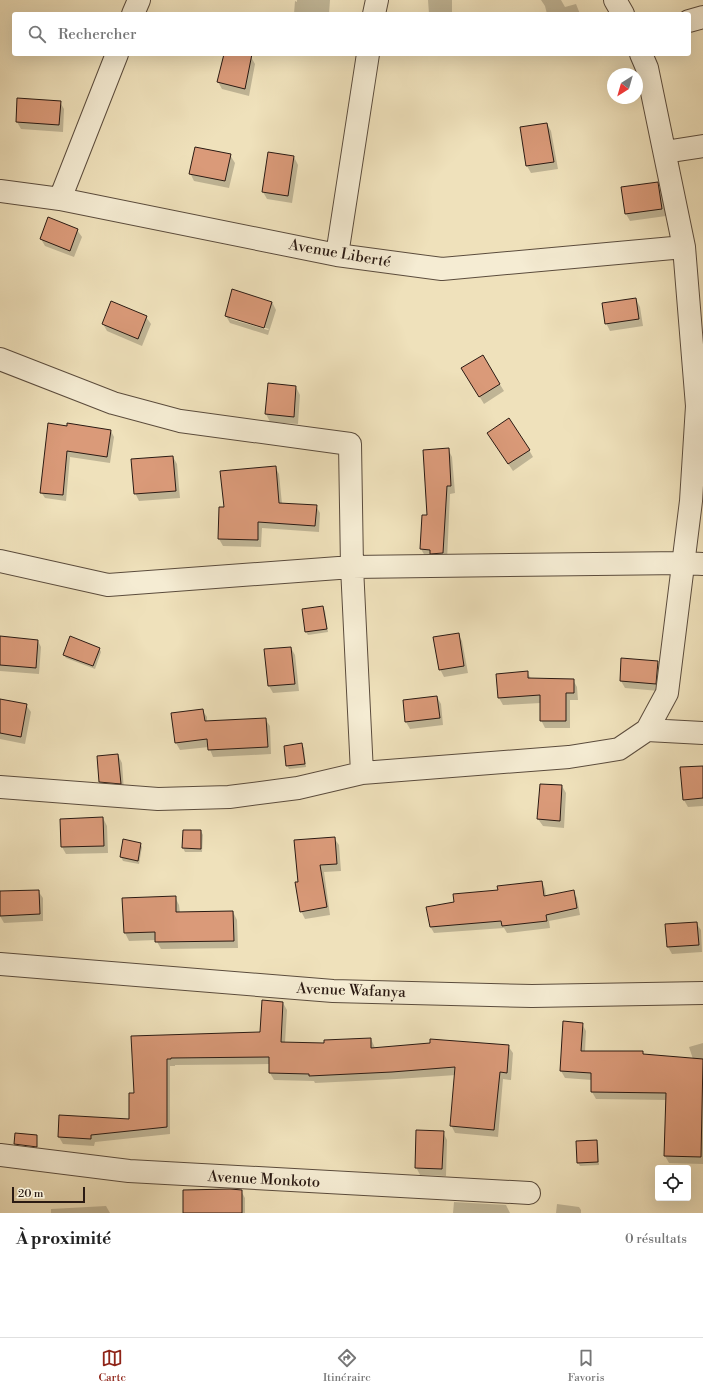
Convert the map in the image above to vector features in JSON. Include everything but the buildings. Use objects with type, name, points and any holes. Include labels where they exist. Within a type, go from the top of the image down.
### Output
[{"type":"street","points":[[134,12],[138,0]]},
{"type":"street","points":[[374,12],[377,0]]},
{"type":"street","points":[[614,0],[622,12]]},
{"type":"street","points":[[691,20],[703,17]]},
{"type":"street","points":[[60,198],[116,56]]},
{"type":"street","points":[[337,255],[368,56]]},
{"type":"street","points":[[0,787],[158,800],[221,798],[298,788],[362,774],[569,757],[619,750],[647,730],[667,694],[693,563],[691,501],[696,406],[696,314],[684,247],[647,68],[642,56]]},
{"type":"street","points":[[664,152],[703,146]]},
{"type":"street","name":"Avenue Liberté","points":[[0,191],[60,198],[337,255],[442,269],[684,247]]},
{"type":"street","points":[[0,359],[113,402],[180,421],[350,444],[352,567],[362,774]]},
{"type":"street","points":[[0,561],[108,585],[352,567],[693,563]]},
{"type":"street","points":[[647,730],[703,733]]},
{"type":"street","name":"Avenue Wafanya","points":[[0,964],[333,991],[532,996],[703,993]]},
{"type":"street","name":"Avenue Monkoto","points":[[0,1155],[129,1171],[529,1194]]}]
